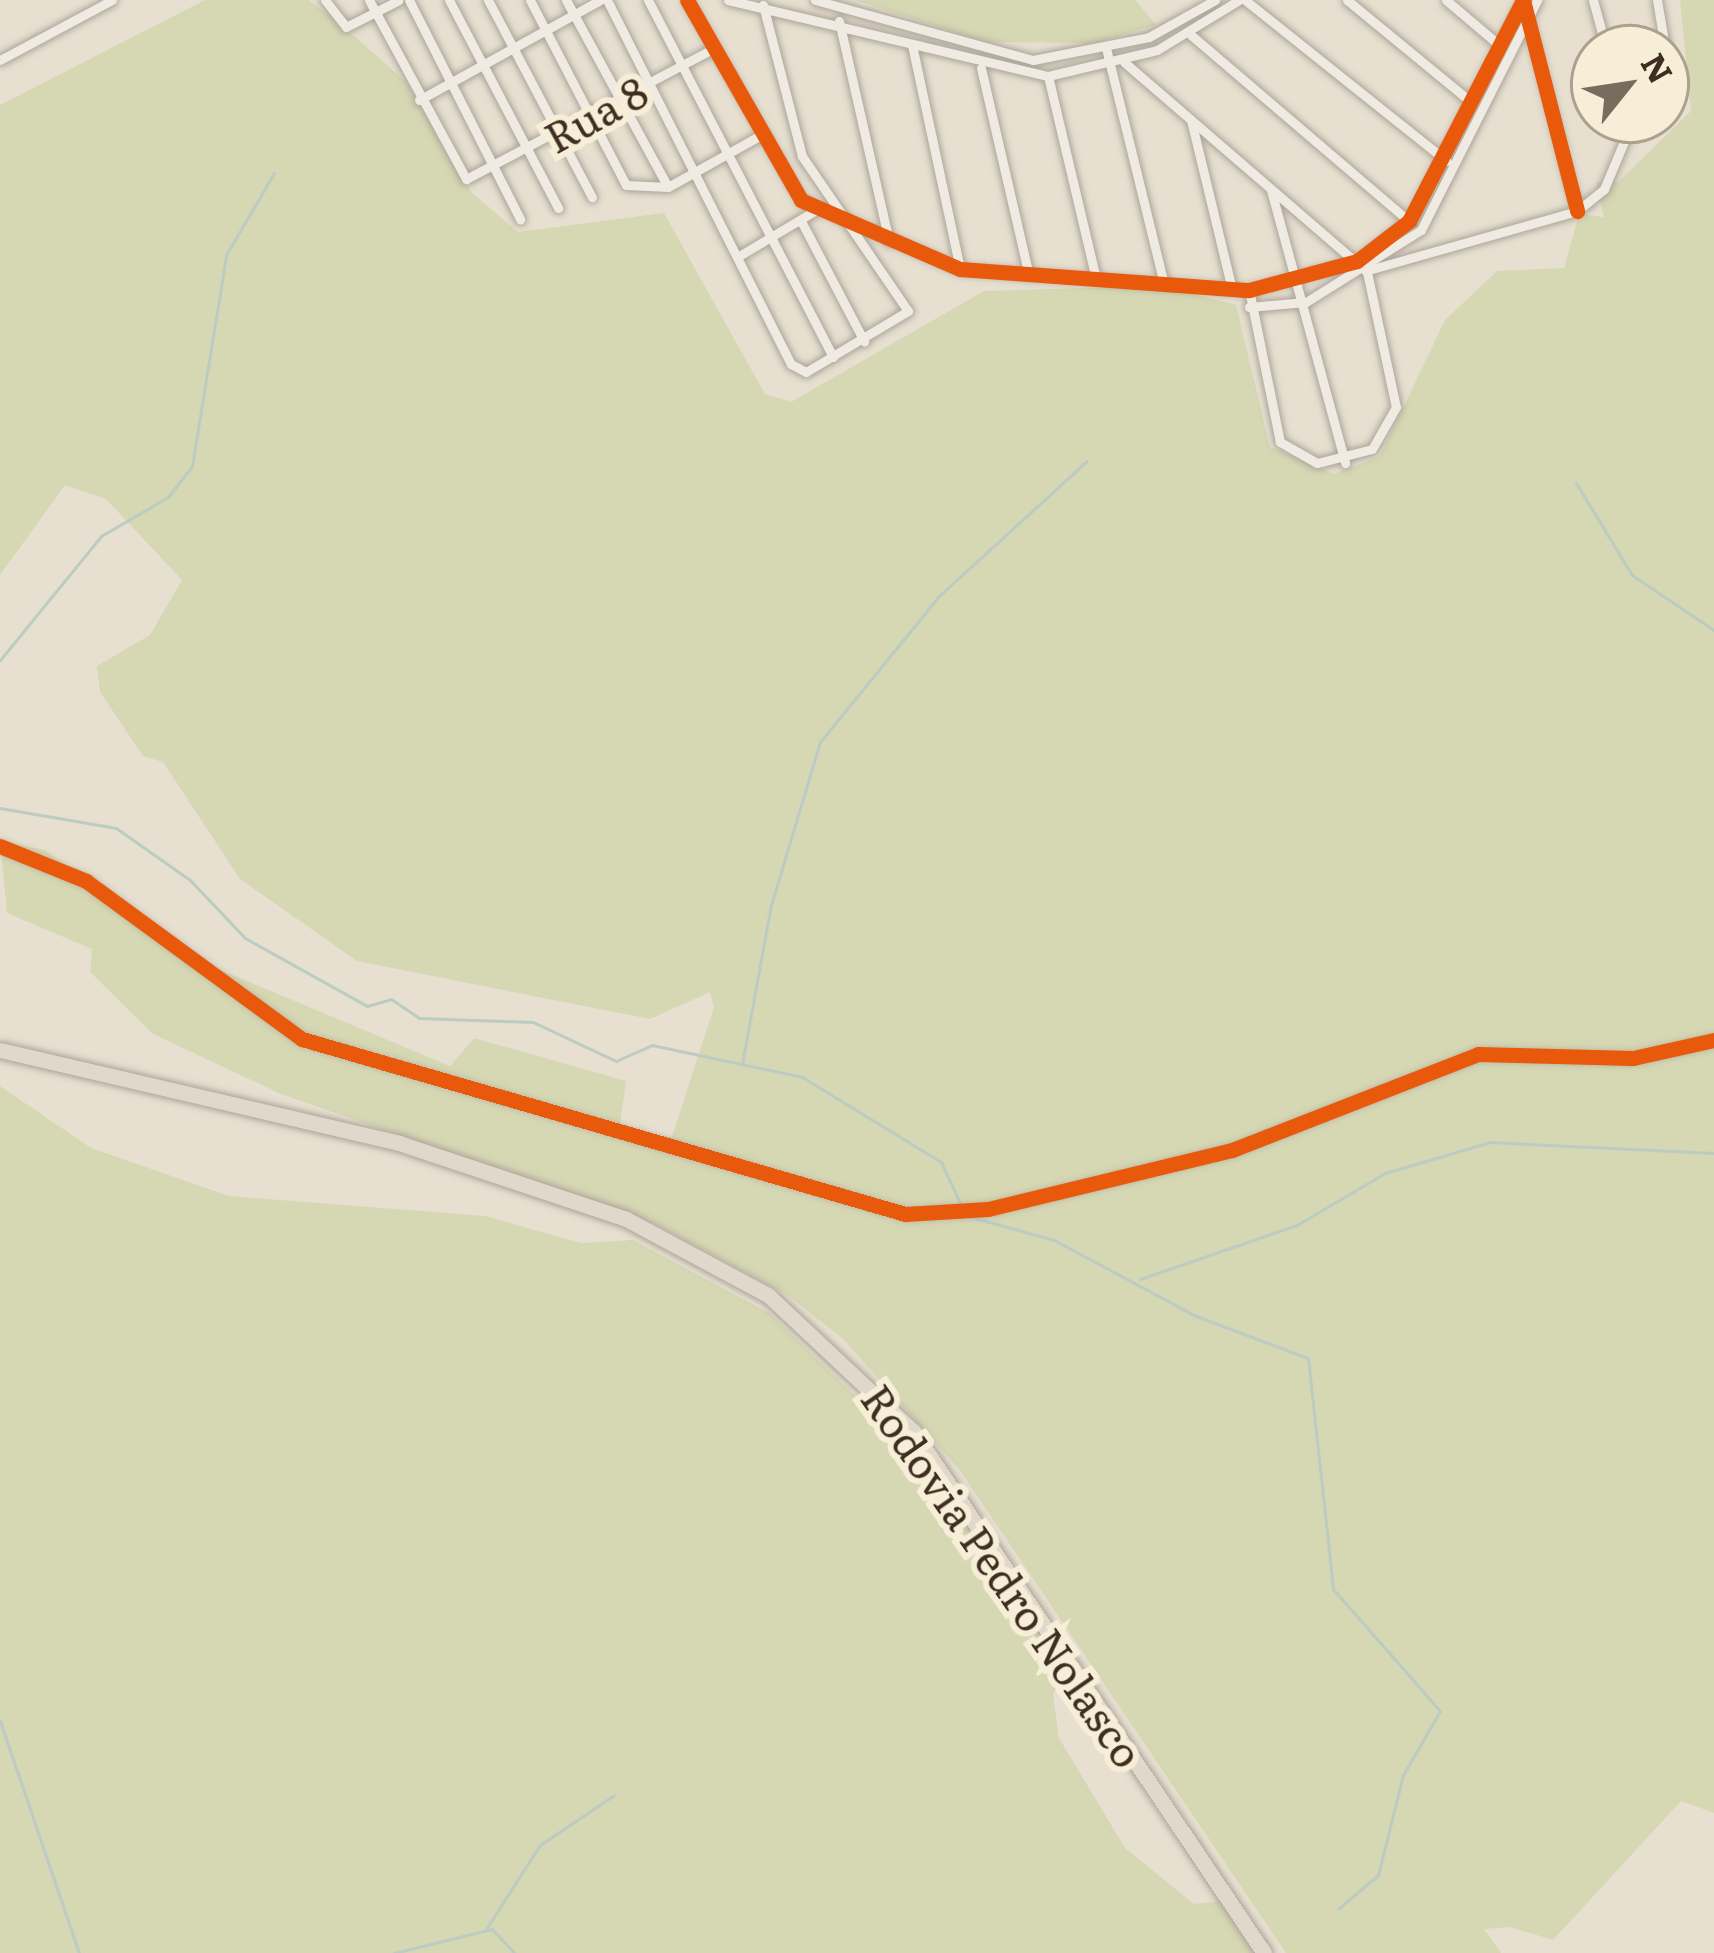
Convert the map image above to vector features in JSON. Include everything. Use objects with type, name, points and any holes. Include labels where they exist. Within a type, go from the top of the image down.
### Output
[{"type":"highway","name":"Rodovia Pedro Nolasco","points":[[0,1050],[398,1143],[626,1219],[768,1295],[913,1431],[1264,1953]]},
{"type":"street","points":[[0,60],[112,0]]},
{"type":"street","points":[[325,0],[354,25],[399,0]]},
{"type":"street","points":[[369,0],[419,100],[603,0],[698,171],[791,364],[813,370],[904,321],[907,303],[802,156],[763,5]]},
{"type":"street","points":[[409,0],[520,219]]},
{"type":"street","points":[[449,0],[558,208]]},
{"type":"street","points":[[488,0],[592,197]]},
{"type":"street","points":[[530,0],[622,182],[668,188],[760,136]]},
{"type":"street","points":[[566,0],[668,188]]},
{"type":"street","points":[[648,0],[833,357]]},
{"type":"street","points":[[687,0],[760,136],[816,210],[960,269],[1249,290],[1297,285],[1357,261],[1409,221],[1523,0],[1535,4]]},
{"type":"street","points":[[728,0],[839,21],[981,68],[1048,76],[1124,62],[1191,35],[1242,0],[1442,160],[1458,163]]},
{"type":"street","points":[[814,0],[987,55],[1106,48],[1215,0]]},
{"type":"street","points":[[1347,0],[1470,101]]},
{"type":"street","points":[[1446,0],[1498,45]]},
{"type":"street","points":[[1370,271],[1420,230],[1535,4]]},
{"type":"street","points":[[1535,4],[1577,212]]},
{"type":"street","points":[[839,21],[889,241]]},
{"type":"street","points":[[1191,35],[1409,221]]},
{"type":"street","points":[[912,45],[960,269]]},
{"type":"street","points":[[1106,48],[1163,284]]},
{"type":"street","name":"Rua 8","points":[[419,100],[456,172],[477,176],[713,49]]},
{"type":"street","points":[[1124,62],[1370,271],[1396,407],[1372,449],[1345,463],[1303,459],[1280,442],[1249,290]]},
{"type":"street","points":[[981,68],[1028,276]]},
{"type":"street","points":[[1048,76],[1096,279]]},
{"type":"street","points":[[1191,120],[1232,289]]},
{"type":"street","points":[[1249,307],[1306,302],[1370,271],[1577,212],[1604,189],[1621,144]]},
{"type":"street","points":[[1271,189],[1306,302],[1345,463]]},
{"type":"street","points":[[739,256],[816,210]]},
{"type":"street","points":[[801,221],[864,341]]},
{"type":"street","points":[[0,846],[86,881],[302,1039],[905,1214],[988,1209],[1232,1150],[1478,1054],[1633,1058],[1714,1040]]},
{"type":"green space","points":[[205,0],[308,0],[406,82],[472,193],[518,232],[664,213],[765,394],[791,402],[984,291],[1164,286],[1236,305],[1270,447],[1334,474],[1380,456],[1445,320],[1497,271],[1564,268],[1579,214],[1604,217],[1596,182],[1618,182],[1657,144],[1690,144],[1690,24],[1682,24],[1680,0],[1714,0],[1714,1813],[1681,1801],[1553,1940],[1510,1927],[1484,1929],[1501,1953],[1286,1953],[959,1469],[844,1340],[786,1294],[653,1223],[281,1094],[153,1034],[90,972],[92,949],[7,913],[0,841],[45,850],[192,958],[450,1066],[474,1038],[626,1081],[619,1132],[672,1137],[714,1007],[710,992],[650,1019],[357,961],[240,879],[163,762],[143,756],[100,692],[97,666],[150,635],[182,580],[106,499],[65,485],[0,575],[0,105]]},
{"type":"green space","points":[[855,0],[1135,0],[1156,25],[1094,43],[986,42]]},
{"type":"green space","points":[[0,1086],[91,1148],[229,1196],[485,1216],[581,1243],[633,1240],[769,1313],[920,1458],[1066,1670],[1053,1695],[1059,1738],[1125,1848],[1194,1904],[1221,1901],[1257,1953],[0,1953]]},
{"type":"waterway","points":[[0,660],[101,536],[168,497],[192,466],[226,255],[274,173]]},
{"type":"waterway","points":[[742,1064],[771,905],[820,742],[939,596],[1087,461]]},
{"type":"waterway","points":[[1576,483],[1632,575],[1714,630]]},
{"type":"waterway","points":[[0,808],[116,828],[190,880],[245,938],[367,1006],[391,999],[419,1018],[533,1022],[616,1061],[652,1045],[802,1077],[941,1162],[961,1205]]},
{"type":"waterway","points":[[1140,1279],[1297,1225],[1385,1173],[1490,1142],[1714,1153]]},
{"type":"waterway","points":[[967,1216],[1054,1240],[1196,1316],[1308,1358],[1333,1589],[1440,1711],[1403,1775],[1378,1875],[1338,1909]]},
{"type":"waterway","points":[[0,1721],[79,1953]]},
{"type":"waterway","points":[[486,1929],[540,1845],[614,1795]]},
{"type":"waterway","points":[[394,1953],[492,1929],[514,1953]]},
{"type":"cycle path","points":[[687,0],[801,200],[960,269],[1249,290],[1357,261],[1409,221],[1523,0],[1577,211]]},
{"type":"cycle path","points":[[0,846],[86,881],[302,1039],[905,1214],[988,1209],[1232,1150],[1478,1054],[1633,1058],[1714,1040]]}]
